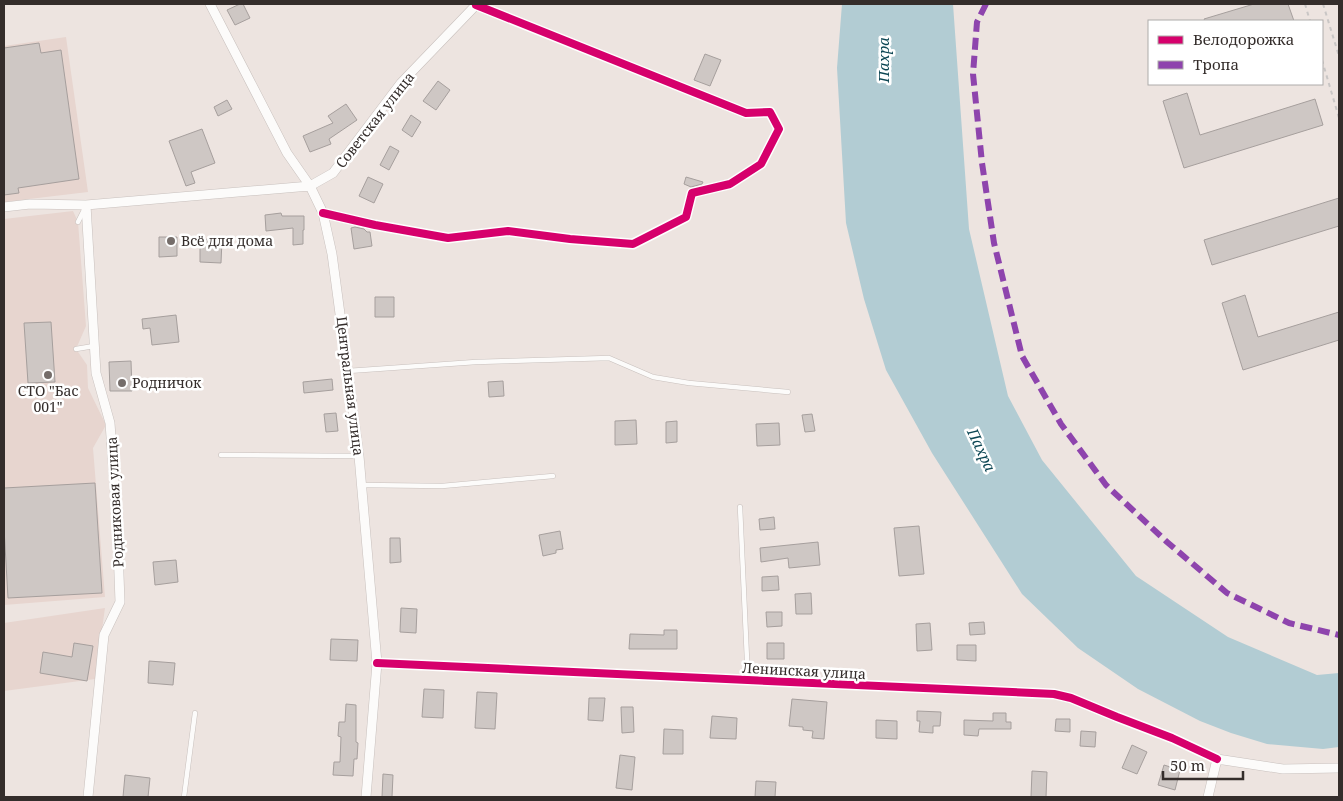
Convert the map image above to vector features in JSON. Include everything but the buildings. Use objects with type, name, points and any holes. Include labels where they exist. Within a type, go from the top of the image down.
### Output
[{"type":"street","name":"Центральная улица","points":[[210,4],[287,152],[310,186],[323,213],[332,254],[359,456],[377,663],[366,797]]},
{"type":"street","name":"Советская улица","points":[[310,186],[333,173],[401,83],[476,4]]},
{"type":"street","points":[[323,213],[374,225],[448,238],[508,231],[570,239],[633,244],[686,217],[692,193],[730,184],[761,164],[779,129],[770,112],[746,113],[476,4]]},
{"type":"street","points":[[4,206],[30,204],[86,205],[310,186]]},
{"type":"street","name":"Родниковая улица","points":[[86,205],[96,373],[110,422],[120,602],[104,635],[88,797]]},
{"type":"street","name":"Ленинская улица","points":[[377,663],[1054,694],[1071,698],[1117,718],[1172,738],[1217,759],[1283,769],[1339,768]]},
{"type":"street","points":[[1208,797],[1217,759]]},
{"type":"lane","points":[[78,222],[86,205]]},
{"type":"lane","points":[[76,349],[94,346]]},
{"type":"lane","points":[[348,371],[476,362],[609,358],[653,376],[689,382],[788,392]]},
{"type":"lane","points":[[221,455],[359,456]]},
{"type":"lane","points":[[362,485],[442,486],[553,476]]},
{"type":"lane","points":[[740,507],[748,681]]},
{"type":"lane","points":[[184,797],[195,713]]},
{"type":"path","points":[[1305,4],[1310,20]]},
{"type":"path","points":[[1323,4],[1339,56]]},
{"type":"path","points":[[1323,63],[1339,118]]},
{"type":"shaded area","points":[[66,37],[88,192],[4,202],[4,46]]},
{"type":"shaded area","points":[[73,211],[78,222],[86,326],[76,349],[87,365],[88,388],[106,425],[93,448],[105,597],[4,605],[4,219]]},
{"type":"shaded area","points":[[105,608],[95,679],[4,691],[4,623]]},
{"type":"water","name":"Пахра","points":[[842,4],[953,4],[969,229],[1008,396],[1042,460],[1136,576],[1228,637],[1317,675],[1339,673],[1339,747],[1323,749],[1267,744],[1200,721],[1138,689],[1078,648],[1022,594],[932,453],[886,370],[864,299],[846,223],[837,68]]},
{"type":"marked path","points":[[986,4],[977,22],[973,74],[982,163],[994,243],[1022,356],[1061,424],[1106,485],[1167,542],[1227,593],[1289,623],[1339,635]]},
{"type":"cycle path","points":[[323,213],[375,225],[448,238],[508,231],[570,239],[633,244],[686,217],[692,193],[730,184],[761,164],[779,129],[770,112],[746,113],[476,5]]},
{"type":"cycle path","points":[[377,663],[1054,694],[1071,698],[1172,738],[1217,759]]},
{"type":"place","name":"Всё для дома","points":[[171,241]]},
{"type":"place","name":"СТО \"Бас 001\"","points":[[48,375]]},
{"type":"place","name":"Родничок","points":[[122,383]]}]
